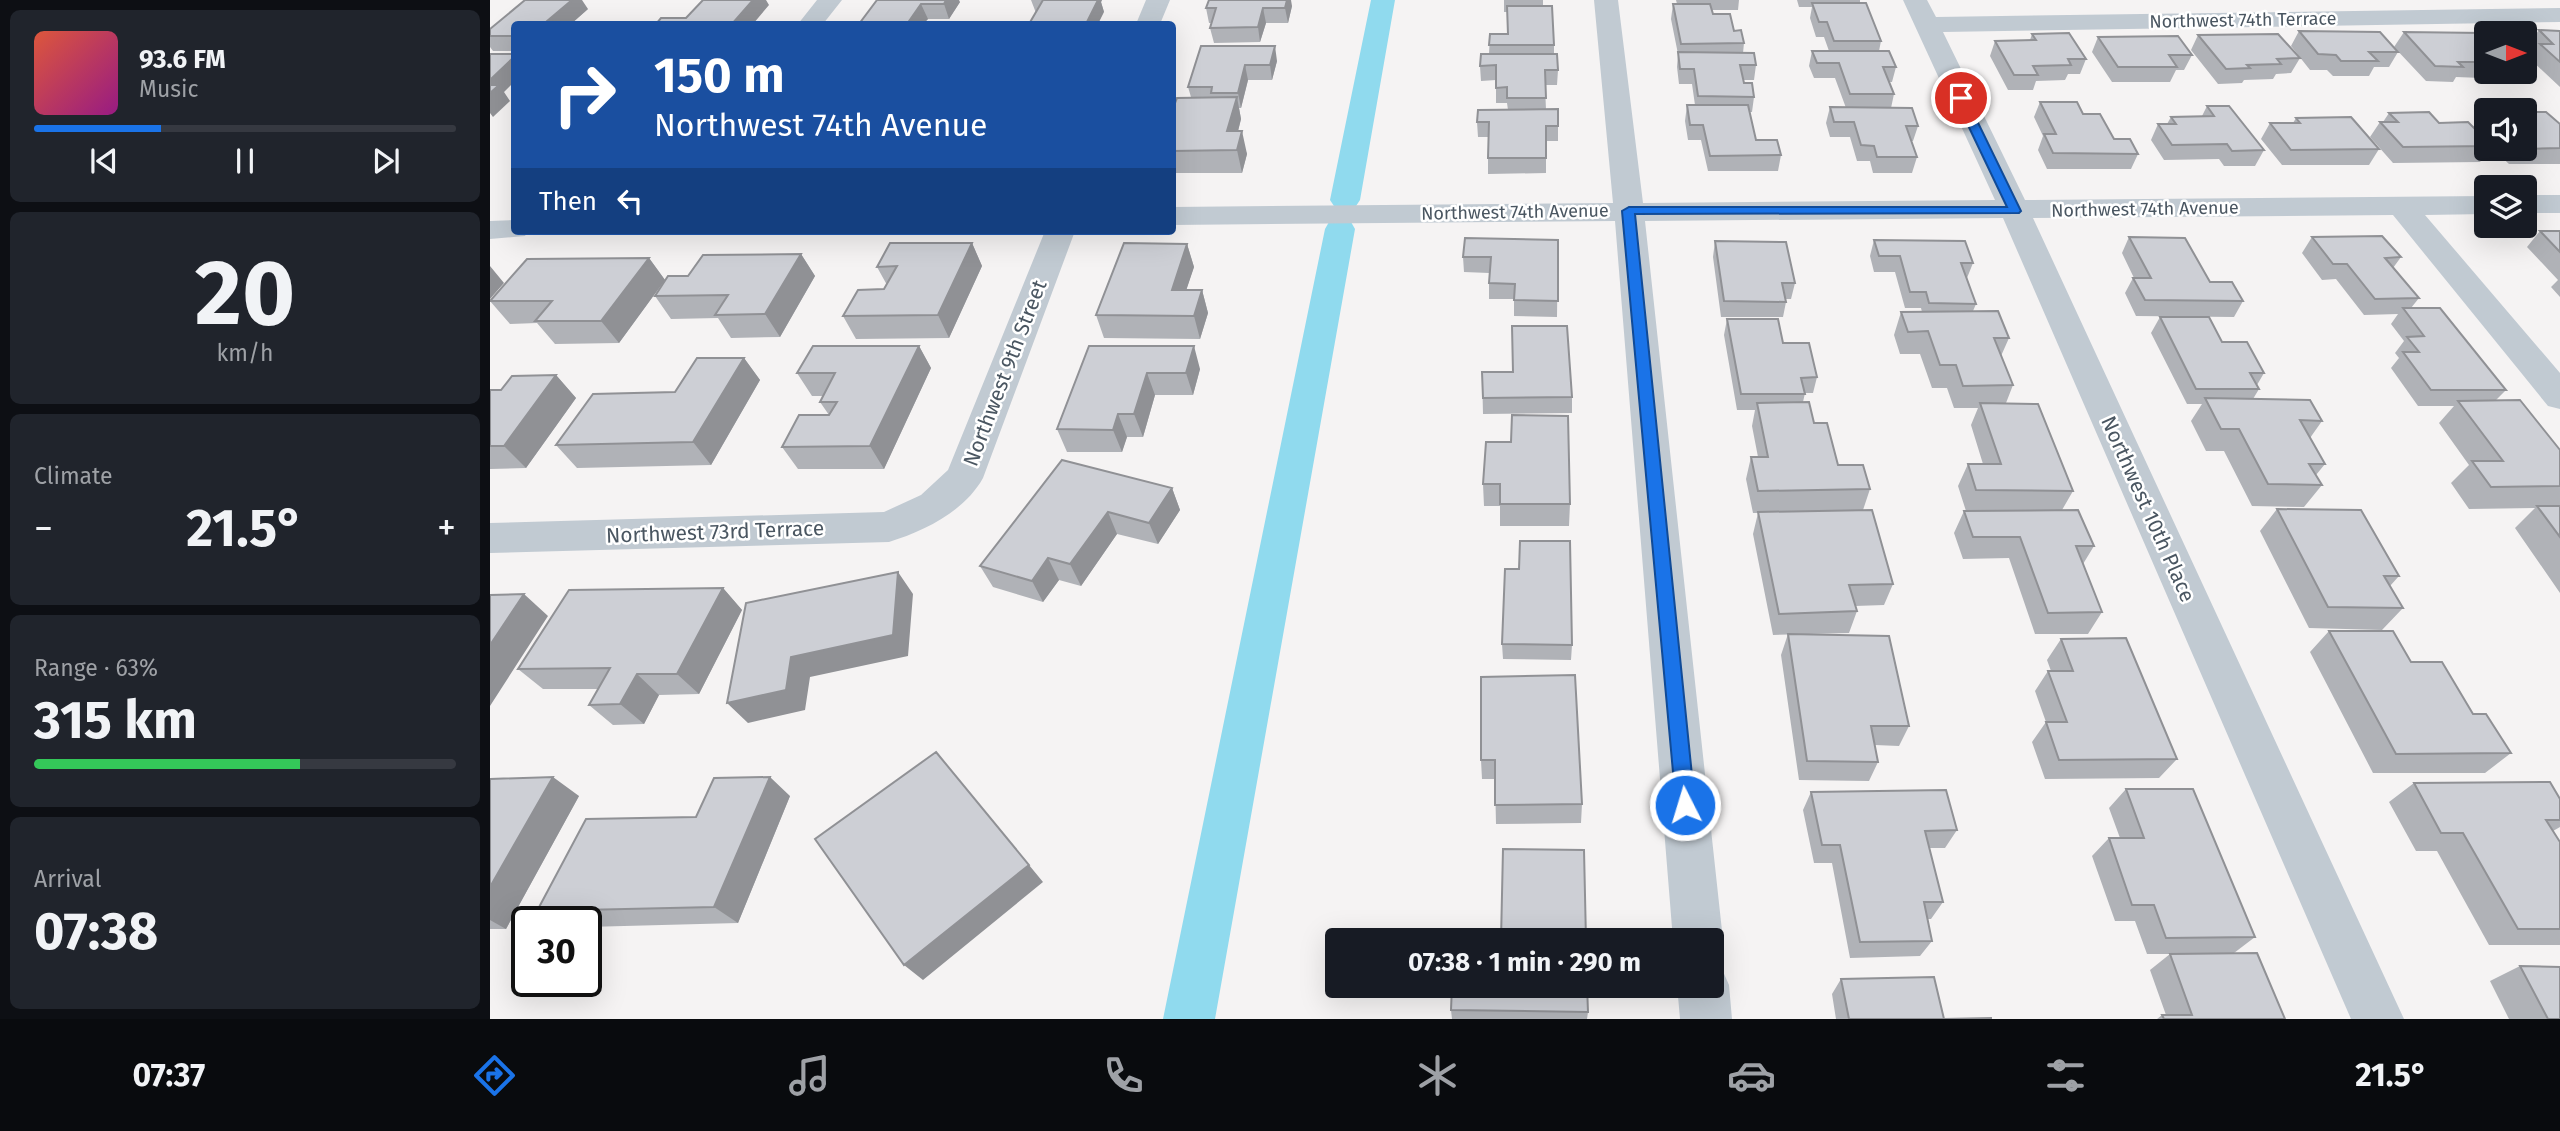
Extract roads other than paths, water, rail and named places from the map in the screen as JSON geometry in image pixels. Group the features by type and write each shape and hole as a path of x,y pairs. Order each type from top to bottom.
{"street":[{"path":"812,21 830,0"},
{"path":"1149,21 1158,0"},
{"path":"1606,0 1629,211 1697,928"},
{"name":"Northwest 74th Terrace","path":"1920,13 2560,15"},
{"name":"Northwest 10th Place","path":"1920,13 2015,211 2378,1019"},
{"path":"2537,204 2560,204"},
{"path":"2401,205 2560,397"},
{"name":"Northwest 74th Avenue","path":"1176,216 1629,211 2015,211 2474,205"},
{"path":"490,230 511,229"},
{"name":"Northwest 9th Street","path":"934,505 964,478 1058,235"},
{"name":"Northwest 73rd Terrace","path":"490,538 889,527 934,505"},
{"path":"1704,998 1706,1019"}],"waterway":[{"path":"1345,200 1383,0"},
{"path":"1189,1019 1340,229"}]}
